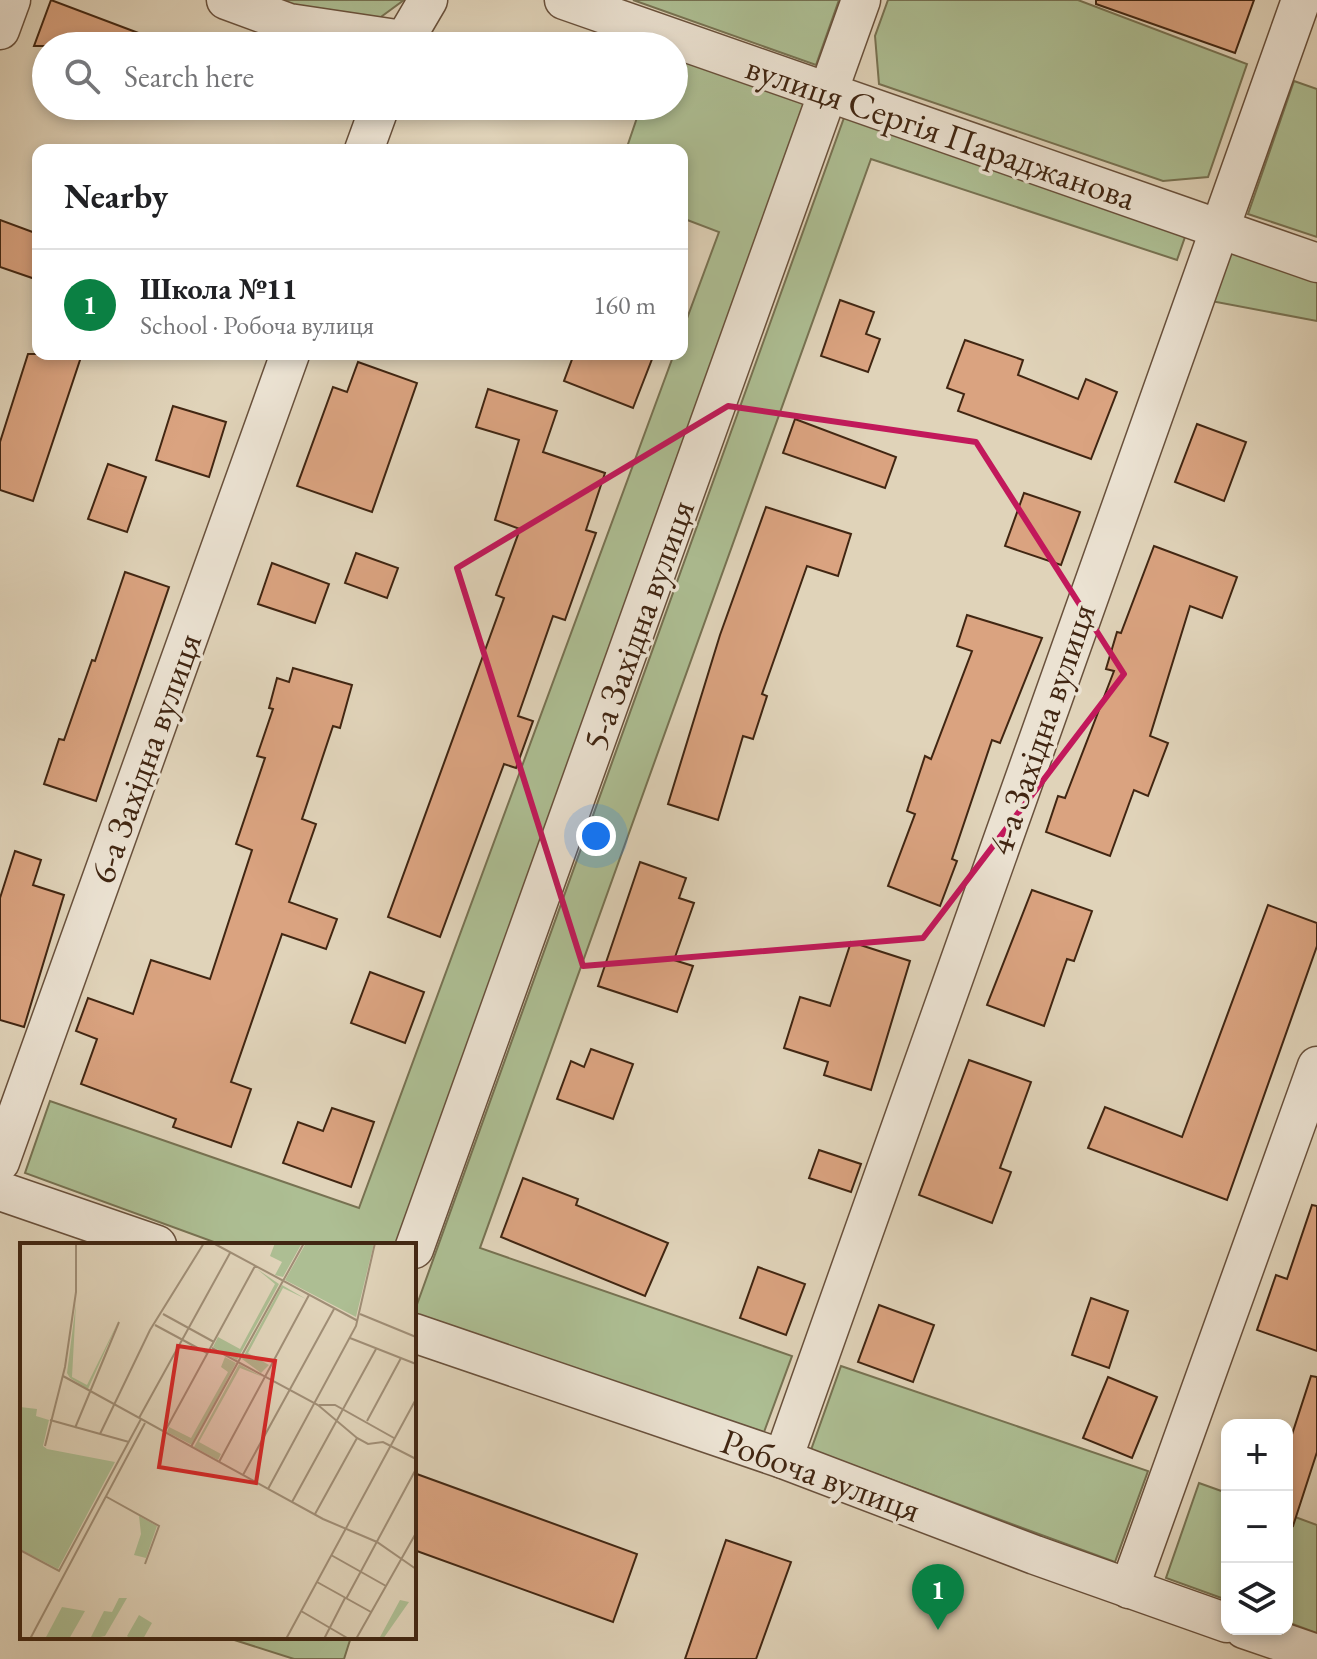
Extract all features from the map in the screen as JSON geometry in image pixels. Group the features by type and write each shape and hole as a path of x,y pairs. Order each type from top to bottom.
{"street":[{"path":"0,30 11,0"},
{"path":"226,0 289,23 340,32"},
{"path":"409,32 428,0"},
{"name":"вулиця Сергія Параджанова","path":"564,0 656,32"},
{"name":"5-а Західна вулиця","path":"416,1243 861,0"},
{"name":"4-а Західна вулиця","path":"783,1459 1301,0"},
{"name":"вулиця Сергія Параджанова","path":"688,43 1317,263"},
{"path":"366,144 375,120"},
{"name":"6-а Західна вулиця","path":"0,1162 288,360"},
{"path":"1129,1589 1317,1066"},
{"path":"0,1191 151,1243"},
{"name":"Робоча вулиця","path":"416,1334 783,1459 1221,1621"},
{"path":"1262,1635 1317,1654"}],"highlighted area":[{"path":"728,406 976,442 1124,674 923,938 583,966 457,568"}],"green space":[{"path":"266,0 404,0 374,22"},
{"path":"633,0 839,0 816,65"},
{"path":"888,0 1078,0 1247,64 1208,177 1163,181 879,84 875,36"},
{"path":"688,60 805,100 401,1243 217,1243 25,1173 50,1101 359,1208 672,360 688,360 688,316 719,232 688,220 688,144 628,144 636,120 688,120"},
{"path":"1294,81 1317,89 1317,237 1248,214"},
{"path":"845,115 1186,234 1177,260 871,159 480,1248 792,1356 764,1432 749,1439 427,1327 416,1307"},
{"path":"1227,249 1317,279 1317,321 1211,301"},
{"path":"841,1366 1148,1471 1115,1562 811,1450"},
{"path":"1199,1483 1221,1491 1221,1598 1166,1578"},
{"path":"1293,1516 1317,1525 1317,1633 1293,1624"},
{"path":"231,1639 350,1639 344,1659 294,1659"}],"building":[{"path":"51,0 136,32 39,32"},
{"path":"1096,0 1254,0 1235,53 1096,4"},
{"path":"0,220 32,232 32,278 0,267"},
{"path":"840,300 874,312 866,334 880,339 868,372 821,356"},
{"path":"965,340 1023,360 1018,375 1078,399 1086,379 1117,392 1091,459 958,411 964,394 947,388"},
{"path":"28,354 32,354 32,360 80,360 33,501 0,490 0,442"},
{"path":"572,360 652,360 633,408 564,381"},
{"path":"358,362 417,383 372,512 297,486 333,387 347,392"},
{"path":"488,389 557,411 543,452 605,473 586,530 596,533 565,620 553,616 518,716 533,721 516,768 504,764 440,937 388,917 504,598 496,595 520,529 495,520 519,440 476,427"},
{"path":"173,406 226,422 209,477 156,460"},
{"path":"795,419 896,457 885,488 783,453"},
{"path":"1197,424 1246,442 1224,501 1175,482"},
{"path":"108,464 146,477 127,532 88,519"},
{"path":"1024,493 1080,512 1061,565 1005,546"},
{"path":"766,507 851,534 838,576 807,566 762,694 767,696 753,739 743,736 718,820 668,804 720,635"},
{"path":"1154,546 1237,577 1222,618 1190,606 1150,736 1168,743 1148,796 1134,790 1110,856 1046,832 1058,796 1065,798 1114,671 1106,669 1117,632 1121,633"},
{"path":"356,553 398,568 387,598 345,583"},
{"path":"272,563 329,584 315,623 258,604"},
{"path":"125,572 169,587 96,801 44,784 59,739 64,740 92,660 95,661"},
{"path":"967,615 1042,638 1000,743 992,740 952,859 957,861 940,906 888,886 915,814 907,811 925,756 931,759 972,651 957,646"},
{"path":"293,668 352,685 340,728 333,726 302,819 316,824 289,902 337,919 326,949 282,934 231,1082 251,1089 231,1147 173,1127 176,1119 81,1084 97,1039 76,1031 88,998 133,1014 151,960 210,979 252,850 236,844 265,758 257,756 273,709 269,708 277,678 289,682"},
{"path":"15,851 41,860 33,885 64,895 24,1027 0,1020 0,898"},
{"path":"640,862 686,878 679,898 694,903 674,960 693,966 677,1012 598,986"},
{"path":"1032,890 1092,911 1074,961 1067,959 1044,1026 987,1005"},
{"path":"1268,905 1317,923 1317,946 1227,1200 1088,1148 1105,1107 1182,1137"},
{"path":"851,942 910,961 871,1090 824,1075 828,1062 784,1048 800,997 830,1006"},
{"path":"370,972 424,992 405,1043 351,1023"},
{"path":"591,1049 633,1064 613,1119 557,1099 571,1061 584,1067"},
{"path":"969,1060 1031,1082 1000,1168 1011,1172 992,1223 919,1195"},
{"path":"332,1108 374,1122 351,1187 283,1163 298,1122 323,1131"},
{"path":"819,1150 861,1164 851,1192 809,1178"},
{"path":"523,1178 578,1199 576,1205 668,1243 645,1296 501,1237"},
{"path":"1312,1205 1317,1206 1317,1351 1257,1330 1276,1275 1287,1279"},
{"path":"758,1267 805,1284 786,1335 740,1318"},
{"path":"1091,1298 1128,1311 1109,1368 1072,1355"},
{"path":"879,1305 934,1325 913,1382 858,1362"},
{"path":"1311,1376 1317,1377 1317,1452 1293,1526 1293,1491 1293,1432"},
{"path":"1108,1377 1157,1397 1132,1458 1083,1438"},
{"path":"416,1474 637,1554 613,1622 416,1551"},
{"path":"726,1540 791,1562 756,1659 685,1659"}],"place":[{"name":"Школа №11","path":"938,1630"}]}
